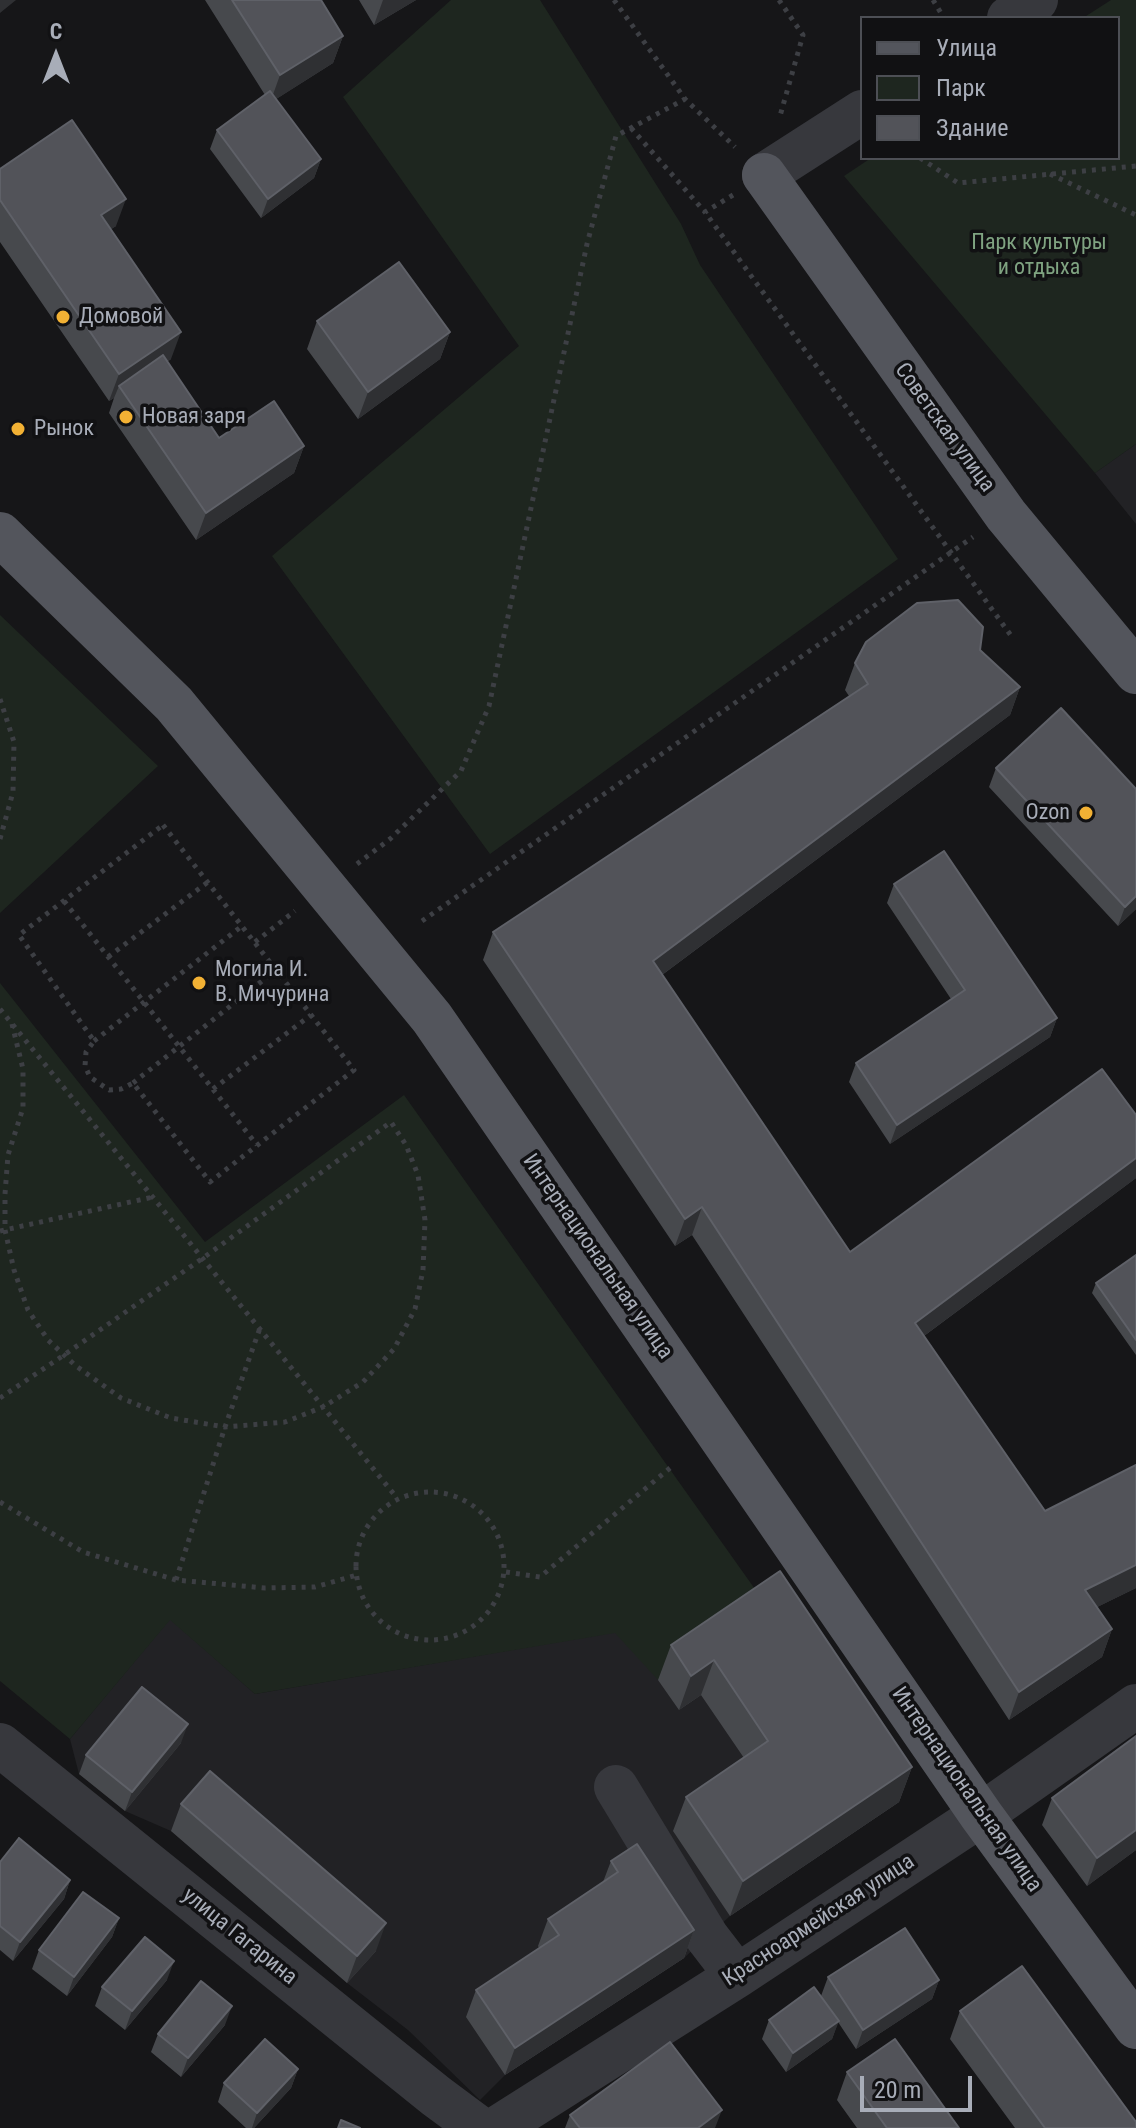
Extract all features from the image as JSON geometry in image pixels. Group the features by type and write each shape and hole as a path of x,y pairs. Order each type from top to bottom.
{"main road":[{"name":"Советская улица","path":"764,175 1006,515 1136,672"},
{"name":"Интернациональная улица","path":"0,534 174,704 432,1018 981,1815 1136,2027"}],"street":[{"path":"1012,16 1036,0"},
{"path":"764,175 860,113"},
{"name":"Красноармейская улица","path":"497,2128 737,1976 981,1815 1136,1706"},
{"name":"улица Гагарина","path":"0,1745 479,2128"},
{"path":"616,1787 707,1937 737,1976"}],"path":[{"path":"614,0 685,99 764,175"},
{"path":"705,212 764,175 803,35 779,0"},
{"path":"255,942 390,839 461,771 489,706 587,244 616,136 685,99"},
{"path":"631,128 705,212 1012,637"},
{"path":"923,160 958,183 1136,166"},
{"path":"1050,174 1136,215"},
{"path":"422,921 1006,515"},
{"path":"0,699 14,742 13,792 0,839"},
{"path":"94,1041 19,935 163,825 354,1070 210,1182 133,1083"},
{"path":"108,957 208,882"},
{"path":"64,901 258,1145"},
{"path":"242,926 94,1041 86,1052 85,1066 90,1077 109,1090 133,1083 276,970"},
{"path":"0,1009 397,1498"},
{"path":"213,1089 311,1015"},
{"path":"0,1398 64,1355 203,1258 391,1122 406,1145 418,1175 425,1220 423,1270 415,1309 394,1349 363,1382 323,1407 285,1422 225,1427 171,1418 121,1398 64,1355 48,1340 28,1310 14,1270 3,1230 8,1155 23,1108 23,1069 12,1024"},
{"path":"3,1230 153,1197"},
{"path":"176,1580 260,1328"},
{"path":"506,1572 540,1577 670,1468"},
{"path":"436,1491 473,1504 499,1533 506,1572 493,1609 463,1635 425,1642 388,1629 362,1599 355,1561 367,1524 397,1498 436,1491"},
{"path":"0,1502 83,1552 176,1580 265,1588 315,1587 357,1575"}],"shaded area":[{"path":"1136,444 1136,524 1095,473"},
{"path":"767,1606 899,1802 730,1916 684,1958 505,2075 480,2100 408,2030 347,1983 171,1831 125,1811 79,1774 70,1739 170,1619 255,1694"}],"green space":[{"path":"451,0 540,0 681,224 700,265 898,559 490,854 272,556 519,346 343,97"},
{"name":"Парк культуры и отдыха","path":"1111,0 1136,0 1136,444 1095,473 844,176 868,160 1120,160 1120,16 1086,16"},
{"path":"0,615 158,766 0,913"},
{"path":"0,983 205,1242 404,1095 767,1606 658,1680 615,1633 255,1694 170,1620 70,1739 0,1681"}],"building":[{"path":"232,0 321,0 343,36 280,75"},
{"path":"270,91 321,159 268,199 217,130"},
{"path":"72,120 126,199 101,215 181,332 119,374 0,200 0,169"},
{"path":"399,262 450,332 368,392 317,321"},
{"path":"163,355 219,438 274,401 304,446 206,513 119,386"},
{"path":"958,600 983,627 980,650 1020,687 653,961 850,1252 1102,1069 1136,1115 1136,1158 915,1323 1045,1511 1136,1465 1136,1565 1085,1590 1112,1629 1019,1692 702,1207 685,1219 493,932 868,684 855,663 866,642 917,603"},
{"path":"1061,708 1136,789 1136,896 1125,907 996,768"},
{"path":"944,851 1057,1018 897,1125 856,1063 965,990 894,884"},
{"path":"1136,1255 1136,1340 1096,1283"},
{"path":"780,1571 912,1767 743,1881 686,1797 768,1741 714,1660 691,1676 671,1645"},
{"path":"142,1687 188,1724 132,1792 86,1755"},
{"path":"1136,1736 1136,1830 1097,1858 1052,1798"},
{"path":"210,1771 386,1923 357,1956 181,1804"},
{"path":"19,1838 70,1880 20,1942 0,1926 0,1862"},
{"path":"637,1844 694,1930 515,2048 476,1990 559,1935 548,1919 618,1872 611,1861"},
{"path":"83,1892 119,1918 74,1977 39,1950"},
{"path":"905,1928 939,1980 863,2030 828,1977"},
{"path":"145,1937 174,1961 132,2011 102,1987"},
{"path":"1022,1966 1136,2122 1136,2128 1045,2128 960,2011"},
{"path":"201,1981 232,2006 188,2058 158,2034"},
{"path":"814,1987 839,2021 793,2053 769,2020"},
{"path":"265,2039 298,2069 257,2113 224,2083"},
{"path":"895,2039 959,2128 887,2128 847,2072"},
{"path":"670,2042 722,2110 698,2128 580,2128 570,2115"},
{"path":"341,2120 360,2128 338,2128"}],"place":[{"name":"Домовой","path":"63,317"},
{"name":"Новая заря","path":"126,417"},
{"name":"Рынок","path":"18,429"},
{"name":"Ozon","path":"1086,813"},
{"name":"Могила И. В. Мичурина","path":"199,983"}]}
